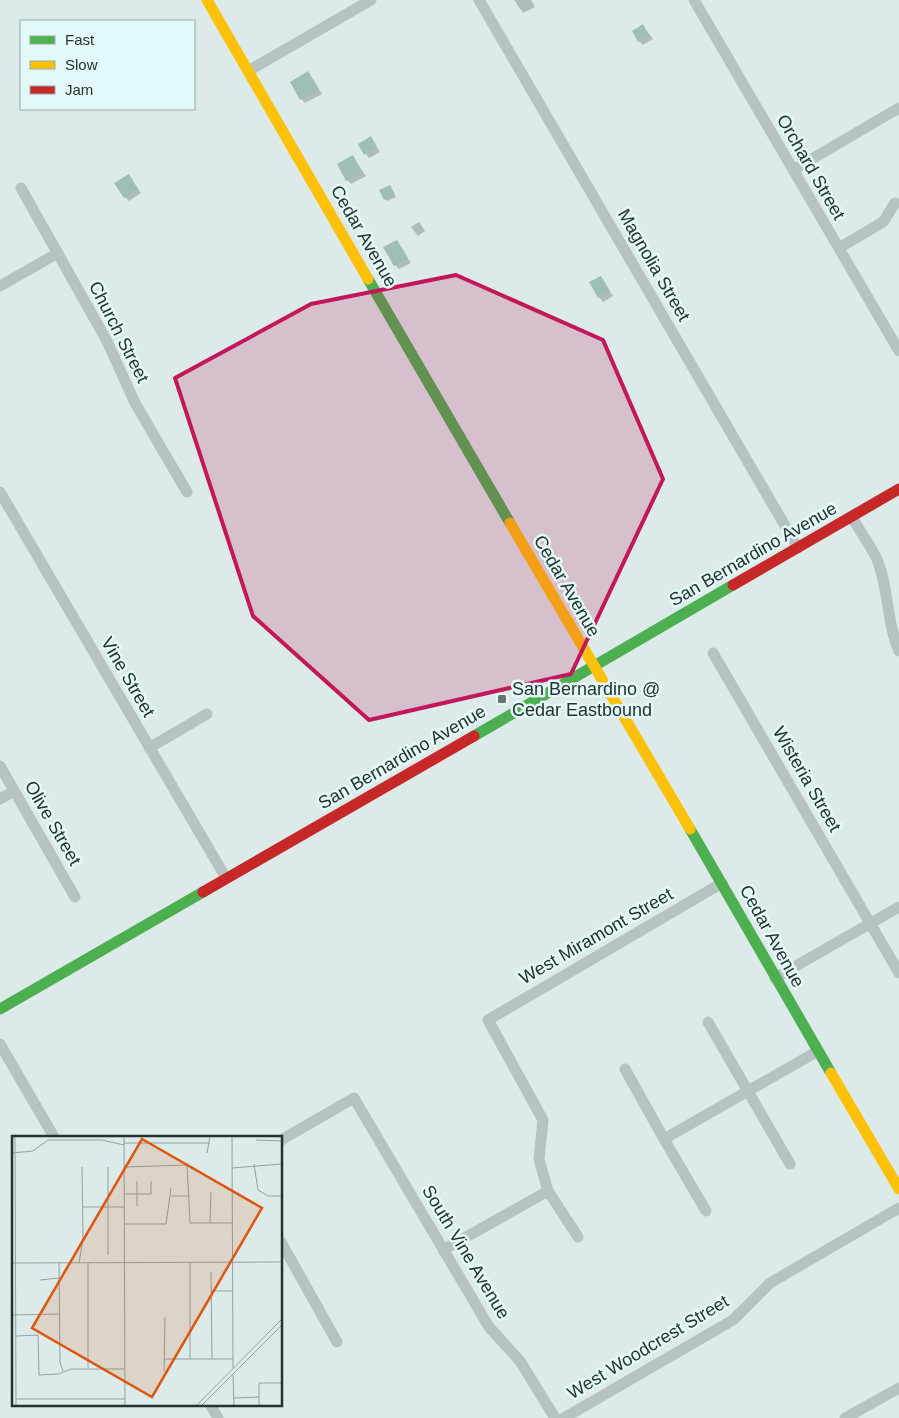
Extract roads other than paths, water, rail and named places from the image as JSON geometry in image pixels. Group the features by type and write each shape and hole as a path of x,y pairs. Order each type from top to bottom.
{"main road":[{"name":"Cedar Avenue","path":"207,0 899,1189"},
{"name":"San Bernardino Avenue","path":"0,1009 899,489"}],"street":[{"path":"248,71 371,0"},
{"name":"Magnolia Street","path":"479,0 798,548"},
{"name":"Orchard Street","path":"694,0 899,351"},
{"path":"793,170 899,108"},
{"name":"Church Street","path":"20,188 107,340 135,403 187,492"},
{"path":"839,248 883,222 895,203"},
{"path":"0,286 58,253"},
{"name":"Vine Street","path":"0,492 226,878"},
{"path":"852,517 876,557 884,584 892,635 899,651"},
{"name":"Wisteria Street","path":"713,653 899,974"},
{"path":"149,748 207,714"},
{"name":"Olive Street","path":"0,766 75,896"},
{"path":"0,799 14,791"},
{"name":"West Miramont Street","path":"548,1191 539,1159 543,1120 488,1020 722,883"},
{"path":"775,978 899,907"},
{"path":"708,1022 790,1164"},
{"path":"0,1044 53,1136"},
{"path":"664,1139 818,1052"},
{"path":"625,1069 706,1211"},
{"name":"South Vine Avenue","path":"282,1139 354,1098 489,1327 520,1361 555,1418"},
{"path":"443,1250 548,1191 578,1237"},
{"name":"West Woodcrest Street","path":"564,1418 733,1320 770,1283 899,1208"},
{"path":"282,1244 338,1342"},
{"path":"845,1418 899,1388"},
{"path":"211,1406 218,1418"}],"place":[{"name":"San Bernardino @ Cedar Eastbound","path":"502,699"}]}
